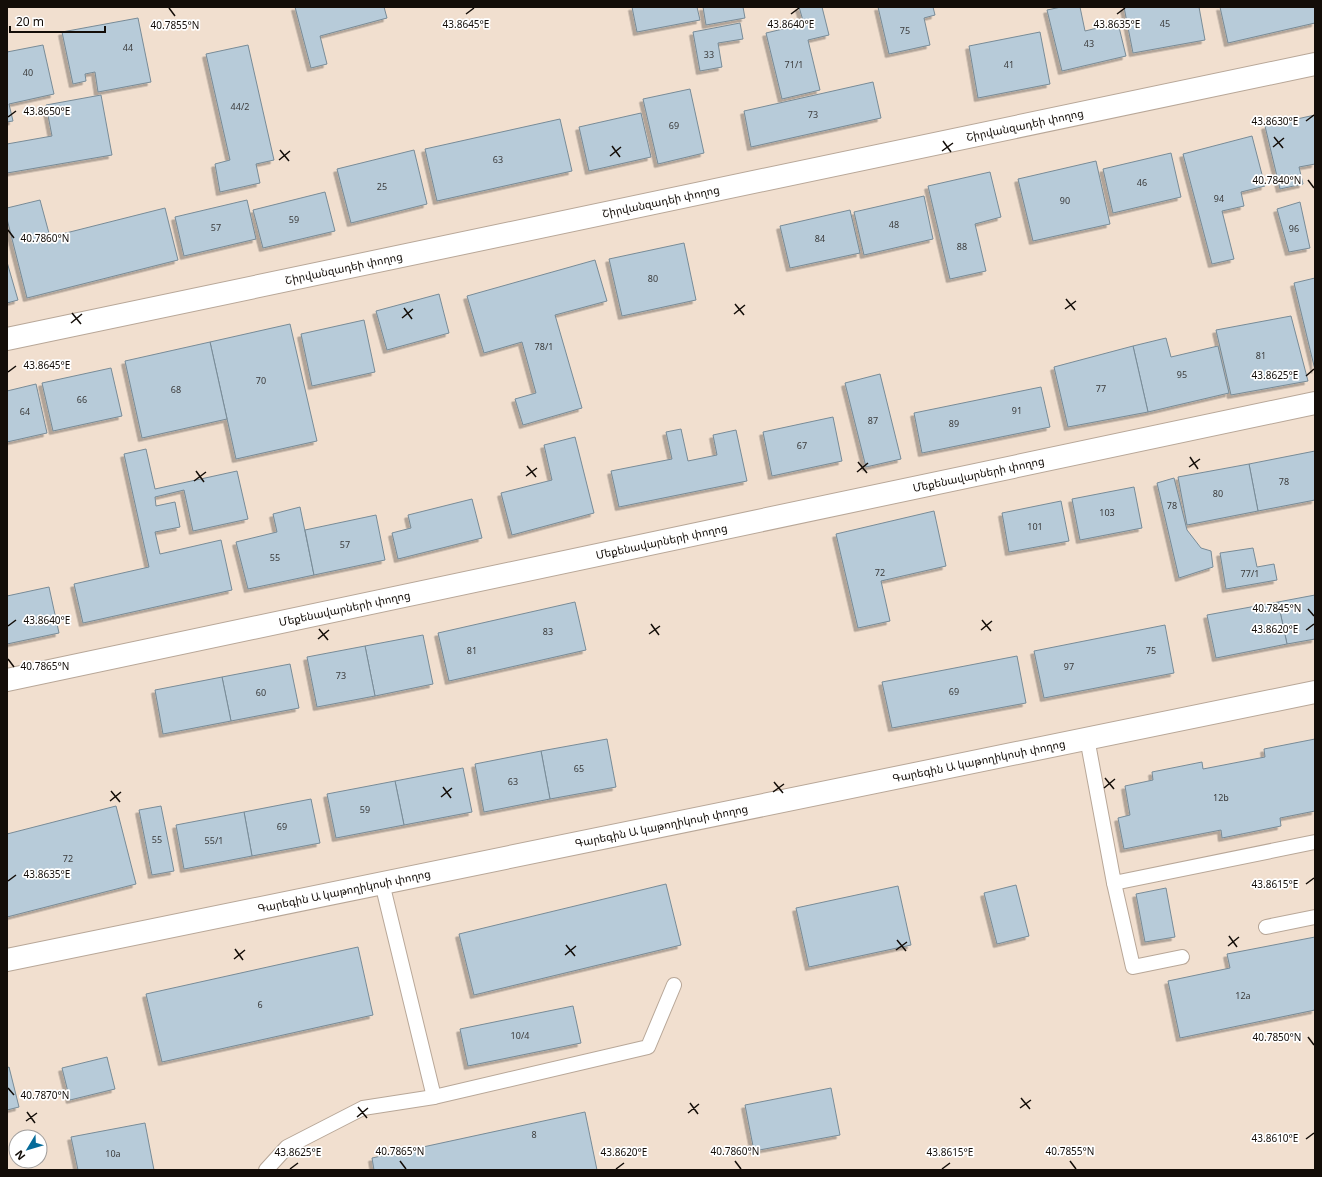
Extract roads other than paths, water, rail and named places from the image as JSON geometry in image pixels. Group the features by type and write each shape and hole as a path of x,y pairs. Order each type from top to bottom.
{"street":[{"name":"Շիրվանզադեի փողոց","path":"7,339 1315,64"},
{"name":"Մեքենավարների փողոց","path":"7,680 1315,404"},
{"name":"Գարեգին Ա կաթողիկոսի փողոց","path":"7,960 1315,692"}],"lane":[{"path":"1086,738 1114,883 1133,967 1182,957"},
{"path":"1114,883 1315,842"},
{"path":"382,883 434,1097"},
{"path":"1266,927 1315,917"},
{"path":"266,1170 287,1147 362,1108 434,1097 648,1047 674,985"}]}
